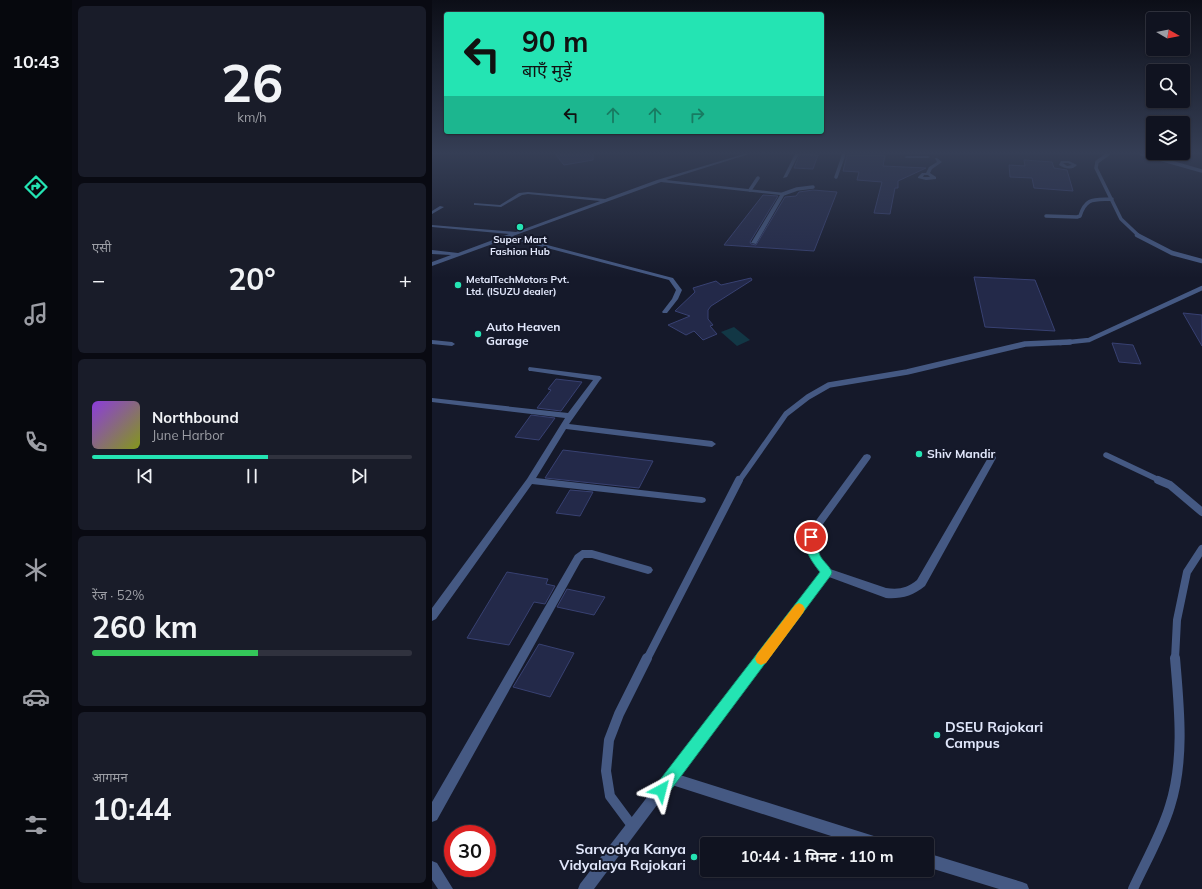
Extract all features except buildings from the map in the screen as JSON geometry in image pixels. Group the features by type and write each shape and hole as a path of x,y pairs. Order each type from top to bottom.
{"street":[{"path":"476,204 501,206 519,195"},
{"path":"556,195 607,200"},
{"path":"432,264 511,237 619,195"},
{"path":"754,243 782,195"},
{"path":"432,213 442,207"},
{"path":"432,226 518,234"},
{"path":"511,237 671,278 679,290 675,299 665,312"},
{"path":"432,252 460,254"},
{"path":"432,342 452,344"},
{"path":"432,616 530,480 570,416 598,378 531,369"},
{"path":"432,400 570,416"},
{"path":"564,426 712,444"},
{"path":"868,456 814,530 811,537 813,555 827,572 886,593 896,595 906,593 914,589 920,583 992,458"},
{"path":"530,480 702,500"},
{"path":"432,815 578,558 582,554 592,554 648,570"},
{"path":"585,889 827,572"},
{"path":"671,778 855,837"},
{"path":"934,862 1022,889"},
{"path":"432,868 446,889"}],"lane":[{"path":"1110,195 1119,217 1134,233 1180,257 1202,261"},
{"path":"1046,216 1077,217 1080,216 1086,203 1092,200 1112,199"},
{"path":"633,827 610,796 606,770 609,740 619,714 658,636 743,472 786,414 808,396 829,385 907,372 1025,344 1049,344 1089,340 1202,288"},
{"path":"1106,455 1170,485 1202,512"},
{"path":"1133,889 1170,806 1178,774 1180,716 1175,655 1177,620 1187,572 1202,549"}],"water":[{"path":"734,327 750,340 737,346 721,332"}],"slow traffic":[{"path":"761,659 799,609"}],"place":[{"name":"Super Mart Fashion Hub","path":"520,227"},
{"name":"MetalTechMotors Pvt. Ltd. (ISUZU dealer)","path":"458,285"},
{"name":"Auto Heaven Garage","path":"478,334"},
{"name":"Shiv Mandir","path":"919,454"},
{"name":"DSEU Rajokari Campus","path":"937,735"},
{"name":"Sarvodya Kanya Vidyalaya Rajokari","path":"694,857"}],"route":[{"path":"661,790 827,572 813,555 811,537"}]}
